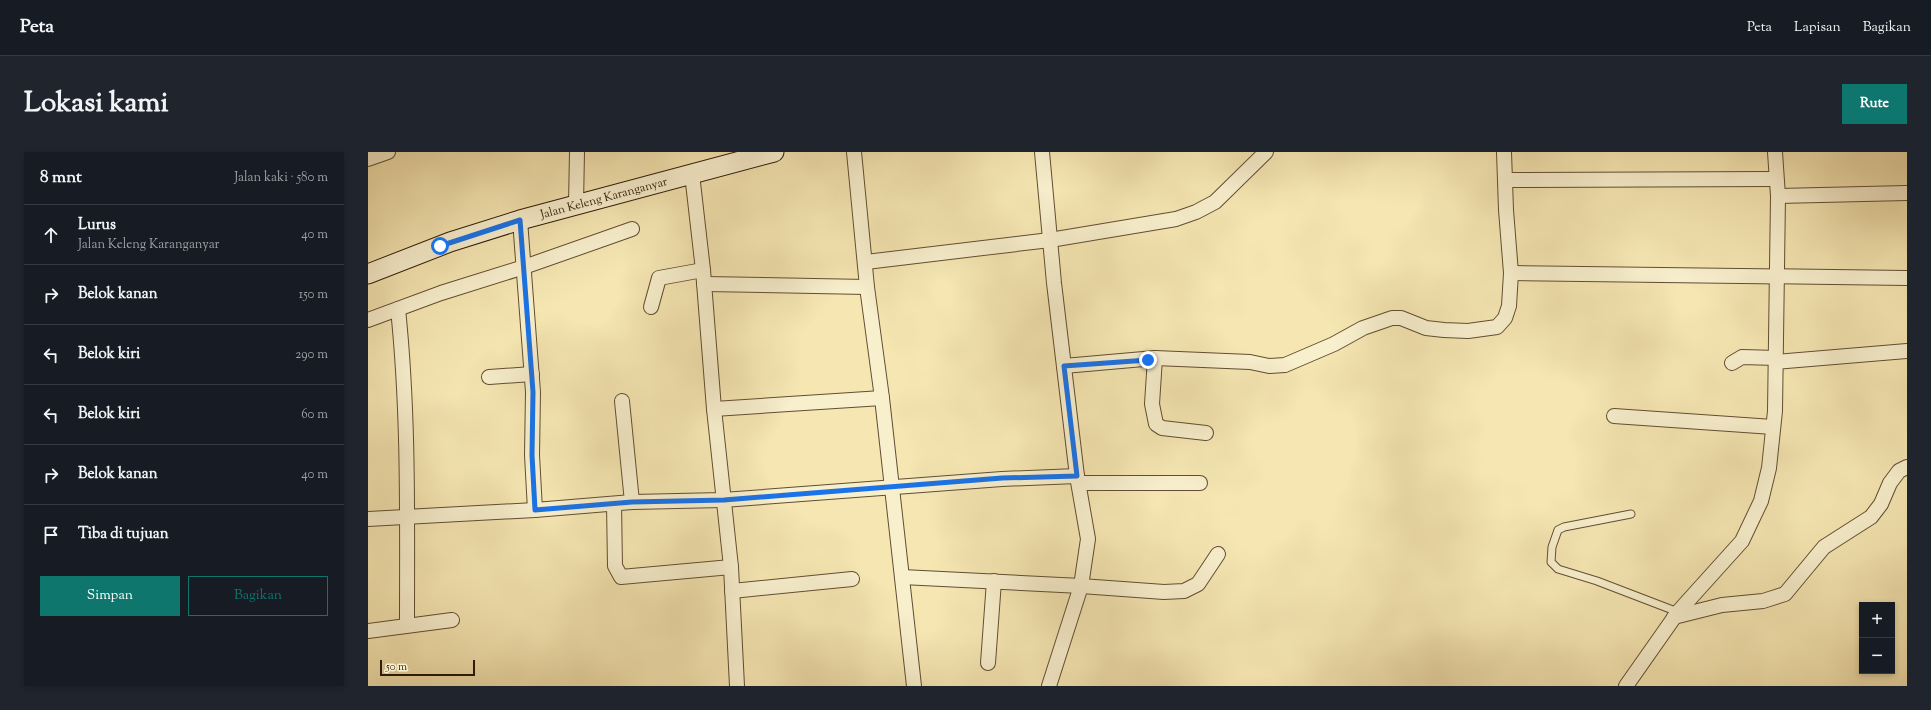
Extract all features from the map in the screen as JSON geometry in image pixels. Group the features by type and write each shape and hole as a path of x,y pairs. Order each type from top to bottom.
{"main road":[{"name":"Jalan Keleng Karanganyar","path":"368,274 450,242 520,220 774,152"}],"street":[{"path":"368,159 388,152"},
{"path":"576,204 577,152"},
{"path":"854,152 866,262 867,287 882,398 914,686"},
{"path":"1042,152 1064,366 1078,480 1088,539 1081,586 1049,686"},
{"path":"866,262 1050,240 1176,219 1196,212 1215,202 1253,158 1266,152"},
{"path":"1064,366 1155,358 1250,362 1269,366 1285,366 1334,344 1363,328 1392,318 1401,318 1426,328 1444,330 1468,331 1497,327 1505,318 1509,306 1511,273 1506,210 1504,152"},
{"path":"1626,686 1676,615 1742,541 1761,501 1769,468 1773,428 1776,360 1778,196 1775,152"},
{"path":"692,174 703,270 714,409 731,567 737,686"},
{"path":"1506,180 1776,179"},
{"path":"1778,196 1907,193"},
{"path":"520,220 532,374 532,455 535,510"},
{"path":"368,320 441,293 524,267 632,229"},
{"path":"651,307 659,278 703,270"},
{"path":"1511,273 1907,278"},
{"path":"704,284 867,287"},
{"path":"398,309 405,391 407,452 407,625"},
{"path":"1732,363 1742,357 1776,360 1907,351"},
{"path":"1155,358 1152,404 1156,424 1162,428 1206,433"},
{"path":"488,377 532,374"},
{"path":"714,409 882,398"},
{"path":"622,401 632,502"},
{"path":"1614,416 1773,428"},
{"path":"1676,615 1722,604 1763,601 1785,594 1824,547 1871,517 1881,504 1890,483 1899,471 1907,467"},
{"path":"368,519 535,510 632,502 724,500 891,488 1002,478 1200,483"},
{"path":"614,504 615,566 621,577 731,567"},
{"path":"902,577 994,581 1164,592 1184,591 1198,584 1218,554"},
{"path":"732,591 852,579"},
{"path":"988,663 994,581"},
{"path":"368,631 452,620"}],"lane":[{"path":"1632,514 1564,527 1558,530 1552,548 1551,562 1558,569 1676,615"}],"route":[{"path":"440,246 520,220 533,392 532,455 535,510 632,502 724,500 891,488 1002,478 1077,476 1067,380 1064,366 1148,360"}]}
